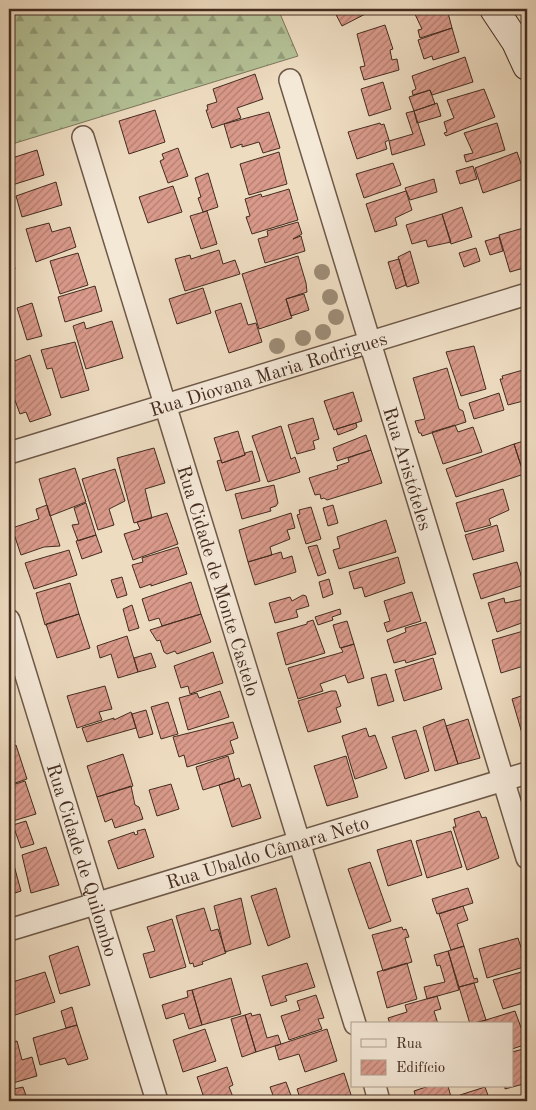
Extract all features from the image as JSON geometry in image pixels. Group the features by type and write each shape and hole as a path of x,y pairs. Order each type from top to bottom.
{"main road":[{"path":"494,9 516,42 527,66"}],"street":[{"name":"Rua Aristóteles","path":"290,80 527,858"},
{"name":"Rua Cidade de Monte Castelo","path":"83,137 354,1022"},
{"name":"Rua Diovana Maria Rodrigues","path":"9,453 527,294"},
{"name":"Rua Cidade de Quilombo","path":"9,620 157,1101"},
{"name":"Rua Ubaldo Câmara Neto","path":"9,930 527,773"},
{"path":"375,1088 379,1101"}],"green space":[{"path":"9,9 278,9 298,56 9,145"}],"building":[{"path":"333,9 375,9 342,26"},
{"path":"440,9 441,11 447,9 452,28 420,38 418,30 422,29 413,10"},
{"path":"385,25 393,49 390,50 392,60 397,59 399,70 364,80 360,67 365,66 357,34"},
{"path":"452,28 459,52 433,60 432,56 424,59 418,40"},
{"path":"465,57 473,82 432,95 430,90 413,95 412,91 416,89 412,76"},
{"path":"255,74 263,99 237,108 241,118 212,128 206,110 208,110 207,105 217,102 213,89"},
{"path":"383,82 391,109 369,116 361,89"},
{"path":"484,89 495,117 446,136 444,133 447,132 444,122 454,118 447,100"},
{"path":"430,90 435,104 414,111 409,97"},
{"path":"437,103 441,116 417,123 414,111"},
{"path":"155,110 165,142 129,154 119,121"},
{"path":"414,111 425,145 392,155 389,141 413,134 406,113"},
{"path":"269,112 280,148 263,153 259,142 242,147 242,144 231,148 224,124"},
{"path":"380,123 381,125 384,124 389,140 385,142 387,149 357,159 348,132"},
{"path":"497,123 505,150 466,162 464,155 473,153 464,133"},
{"path":"178,148 188,176 168,183 160,161 164,159 162,154"},
{"path":"37,150 44,175 9,186 9,159"},
{"path":"279,152 287,184 249,195 240,164"},
{"path":"517,152 526,178 483,193 475,168"},
{"path":"393,163 401,185 364,198 356,174"},
{"path":"473,166 477,179 460,184 456,171"},
{"path":"208,173 218,207 203,212 198,198 201,197 195,178"},
{"path":"434,179 437,192 410,200 405,188"},
{"path":"56,182 62,205 22,217 16,196"},
{"path":"173,186 182,212 148,223 139,197"},
{"path":"289,189 298,220 252,234 246,217 250,216 245,199 261,194 262,197"},
{"path":"406,191 412,210 395,218 397,225 375,232 366,204"},
{"path":"462,207 472,237 451,244 442,214"},
{"path":"207,211 217,244 201,249 190,216"},
{"path":"442,214 451,242 428,247 426,240 412,244 406,225"},
{"path":"298,222 302,234 293,239 301,236 305,251 265,263 258,239 268,236 267,231"},
{"path":"49,223 52,232 70,227 76,247 36,262 26,229"},
{"path":"527,227 527,267 510,272 499,235"},
{"path":"499,237 503,251 490,255 485,241"},
{"path":"9,248 15,269 9,272"},
{"path":"476,248 480,261 464,267 459,253"},
{"path":"219,250 223,264 235,260 240,274 185,291 175,259 190,255 191,259"},
{"path":"410,251 419,283 407,287 398,257"},
{"path":"78,253 88,285 60,294 50,261"},
{"path":"298,256 307,292 286,299 292,318 259,329 242,274"},
{"path":"399,259 406,285 396,289 388,262"},
{"path":"95,286 102,311 65,322 58,297"},
{"path":"203,288 211,313 177,324 169,299"},
{"path":"304,294 309,310 291,316 286,299"},
{"path":"32,303 42,336 27,340 17,308"},
{"path":"241,303 248,325 256,323 262,342 229,353 215,311"},
{"path":"9,320 14,336 9,337"},
{"path":"112,321 123,358 86,369 73,326 84,322 86,329"},
{"path":"75,342 89,390 61,398 52,368 47,369 41,350"},
{"path":"474,346 486,389 461,396 446,352"},
{"path":"30,355 51,415 30,422 26,412 20,414 13,395 9,376 9,363"},
{"path":"447,368 459,409 463,411 466,422 422,436 415,421 425,419 413,378"},
{"path":"523,370 527,384 527,400 508,405 500,379 503,379 502,376"},
{"path":"353,392 362,421 334,430 324,401"},
{"path":"499,393 504,410 474,419 469,403"},
{"path":"313,418 319,439 313,441 315,449 297,454 288,425"},
{"path":"356,423 357,427 354,429 338,435 336,429"},
{"path":"455,425 458,432 473,427 482,452 443,464 432,432"},
{"path":"281,426 291,459 295,457 300,472 268,482 252,436"},
{"path":"238,431 245,455 222,463 214,438"},
{"path":"366,435 371,450 337,461 333,448"},
{"path":"527,440 527,477 525,478 514,444"},
{"path":"514,444 525,478 522,479 521,475 456,497 446,469"},
{"path":"154,448 165,483 145,489 152,518 134,523 117,458"},
{"path":"371,450 382,483 327,500 321,499 320,494 315,495 309,478 338,469 337,466 349,462 348,458"},
{"path":"252,451 260,481 226,491 217,461 221,460 222,463"},
{"path":"75,468 86,502 50,516 39,479"},
{"path":"115,469 125,501 109,509 114,525 98,530 82,479"},
{"path":"274,485 278,503 276,506 270,508 271,511 242,519 235,494"},
{"path":"503,489 509,510 489,519 491,525 465,532 456,503"},
{"path":"86,503 96,535 78,541 72,525 79,524 74,508"},
{"path":"47,505 60,546 44,547 21,555 12,528 39,519 36,509"},
{"path":"333,505 338,523 328,526 323,508"},
{"path":"311,507 321,539 306,544 297,515 300,514 299,510"},
{"path":"167,513 178,544 133,560 124,534 140,529 137,522"},
{"path":"291,513 295,528 287,530 290,539 270,547 272,555 248,562 239,530"},
{"path":"386,520 396,552 339,569 333,550 340,548 337,537"},
{"path":"497,525 504,551 473,560 465,535"},
{"path":"96,535 102,552 82,559 76,541"},
{"path":"317,545 326,573 318,576 308,547"},
{"path":"178,547 187,574 140,588 132,565 143,562 142,558"},
{"path":"69,550 77,575 34,589 25,563"},
{"path":"281,552 283,559 292,556 296,572 255,585 248,562"},
{"path":"398,557 405,583 365,597 362,587 354,589 349,572"},
{"path":"517,562 524,585 481,599 473,574"},
{"path":"122,577 127,595 117,598 111,580"},
{"path":"329,579 333,594 323,598 319,582"},
{"path":"191,582 201,614 162,626 159,618 149,621 142,599"},
{"path":"70,583 79,614 45,625 36,593"},
{"path":"412,592 421,621 387,632 384,623 390,621 384,601"},
{"path":"303,595 306,596 309,606 296,610 298,617 275,623 269,603 290,597 292,601"},
{"path":"504,598 505,603 524,599 527,621 497,632 488,603"},
{"path":"132,605 139,628 129,631 123,609"},
{"path":"340,609 341,614 332,617 333,620 318,625 315,617"},
{"path":"79,614 90,648 57,658 46,624"},
{"path":"201,614 211,642 177,654 175,651 167,654 164,652 160,640 157,641 150,630"},
{"path":"313,620 325,653 286,665 277,633 307,624 307,622"},
{"path":"347,621 354,644 340,648 333,625"},
{"path":"426,622 436,654 406,663 405,660 394,663 387,640 406,632 405,628"},
{"path":"527,630 527,665 501,673 492,640"},
{"path":"127,636 138,672 118,678 111,654 100,658 97,646"},
{"path":"354,644 364,678 348,683 345,675 320,684 323,691 298,699 288,668 343,652 341,648"},
{"path":"213,652 223,683 190,694 188,686 181,688 174,666"},
{"path":"151,653 156,667 138,672 134,658"},
{"path":"433,658 442,689 404,701 395,670"},
{"path":"386,674 394,701 378,706 371,678"},
{"path":"105,686 112,709 99,712 102,720 77,728 67,696"},
{"path":"220,691 229,717 188,730 179,698 197,693 199,698"},
{"path":"336,691 341,706 336,708 341,722 308,732 298,701"},
{"path":"527,694 527,746 526,747 512,699"},
{"path":"168,702 178,734 161,739 151,707"},
{"path":"146,710 153,734 139,738 132,714"},
{"path":"131,712 136,728 87,742 82,728 114,718 114,720"},
{"path":"444,719 458,764 435,771 423,727"},
{"path":"468,719 480,758 458,764 446,726"},
{"path":"233,722 238,738 230,741 234,753 187,767 184,755 179,757 173,737"},
{"path":"9,723 15,742 9,746"},
{"path":"366,728 369,737 375,735 387,768 355,779 342,736"},
{"path":"416,730 429,771 405,779 392,737"},
{"path":"16,745 27,779 9,785 9,748"},
{"path":"123,754 133,786 97,797 87,766"},
{"path":"228,756 235,780 203,790 196,767"},
{"path":"346,756 358,797 327,806 314,766"},
{"path":"239,778 242,787 250,784 261,818 232,827 219,785"},
{"path":"25,781 36,814 13,821 9,816 9,786"},
{"path":"171,784 179,809 157,816 149,790"},
{"path":"131,786 135,805 139,807 143,819 115,828 112,819 105,822 97,797"},
{"path":"479,811 482,818 486,817 499,858 467,870 453,827 456,827 454,819"},
{"path":"26,821 34,844 21,848 13,825"},
{"path":"145,829 154,857 118,869 108,841 134,832 135,835 138,834 137,831"},
{"path":"451,831 462,867 427,878 416,841"},
{"path":"411,840 422,875 388,886 377,850"},
{"path":"46,847 59,885 31,893 22,855"},
{"path":"12,858 21,891 9,895 9,859"},
{"path":"370,862 391,921 369,929 348,869"},
{"path":"276,888 290,937 268,946 251,896"},
{"path":"468,888 473,903 437,914 432,899"},
{"path":"241,898 251,944 225,952 214,906"},
{"path":"463,906 468,920 457,924 464,946 451,950 439,914"},
{"path":"204,908 211,931 218,929 226,953 194,967 193,963 190,964 176,916"},
{"path":"172,919 186,967 150,978 143,954 155,951 147,927"},
{"path":"402,927 403,930 406,929 409,937 405,938 412,962 383,971 372,935"},
{"path":"518,938 527,966 487,978 479,949"},
{"path":"78,946 90,985 60,994 49,956"},
{"path":"464,946 474,979 477,978 478,982 459,987 448,951"},
{"path":"448,951 459,990 427,999 424,987 445,982 440,965 437,966 434,955"},
{"path":"307,963 315,987 285,996 287,1001 271,1006 262,976"},
{"path":"407,963 417,999 387,1008 377,972"},
{"path":"525,971 527,1002 503,1009 493,980"},
{"path":"45,972 55,1002 9,1017 9,983"},
{"path":"231,978 241,1014 202,1025 192,990"},
{"path":"474,983 486,1020 469,1022 459,987"},
{"path":"192,990 202,1025 189,1029 184,1013 166,1019 162,1005 188,997 187,991"},
{"path":"316,995 324,1018 318,1019 322,1029 289,1040 281,1016 300,1010 297,1001"},
{"path":"437,996 441,1009 434,1011 437,1022 389,1022 388,1018 407,1012 405,1005"},
{"path":"72,1007 77,1025 66,1028 61,1011"},
{"path":"515,1011 527,1044 514,1048 514,1022 479,1022"},
{"path":"251,1013 252,1016 260,1014 267,1038 278,1035 281,1044 256,1052 245,1015"},
{"path":"245,1015 256,1052 242,1057 231,1019"},
{"path":"77,1025 88,1059 68,1065 65,1058 40,1065 33,1038"},
{"path":"205,1029 216,1061 183,1072 173,1040"},
{"path":"327,1029 337,1061 305,1072 299,1054 279,1060 275,1046"},
{"path":"17,1041 22,1060 32,1057 37,1076 13,1083 9,1068 9,1043"},
{"path":"527,1048 527,1063 525,1063 527,1083 514,1087 514,1051"},
{"path":"227,1067 233,1085 229,1087 233,1097 221,1101 205,1101 197,1077"},
{"path":"344,1073 353,1101 301,1101 297,1089"},
{"path":"286,1082 293,1101 275,1101 270,1087"},
{"path":"23,1087 28,1101 9,1101 9,1090"},
{"path":"423,1088 449,1088 451,1097 438,1101 417,1101 414,1091"},
{"path":"485,1088 489,1098 479,1101 462,1101 460,1095"}]}
